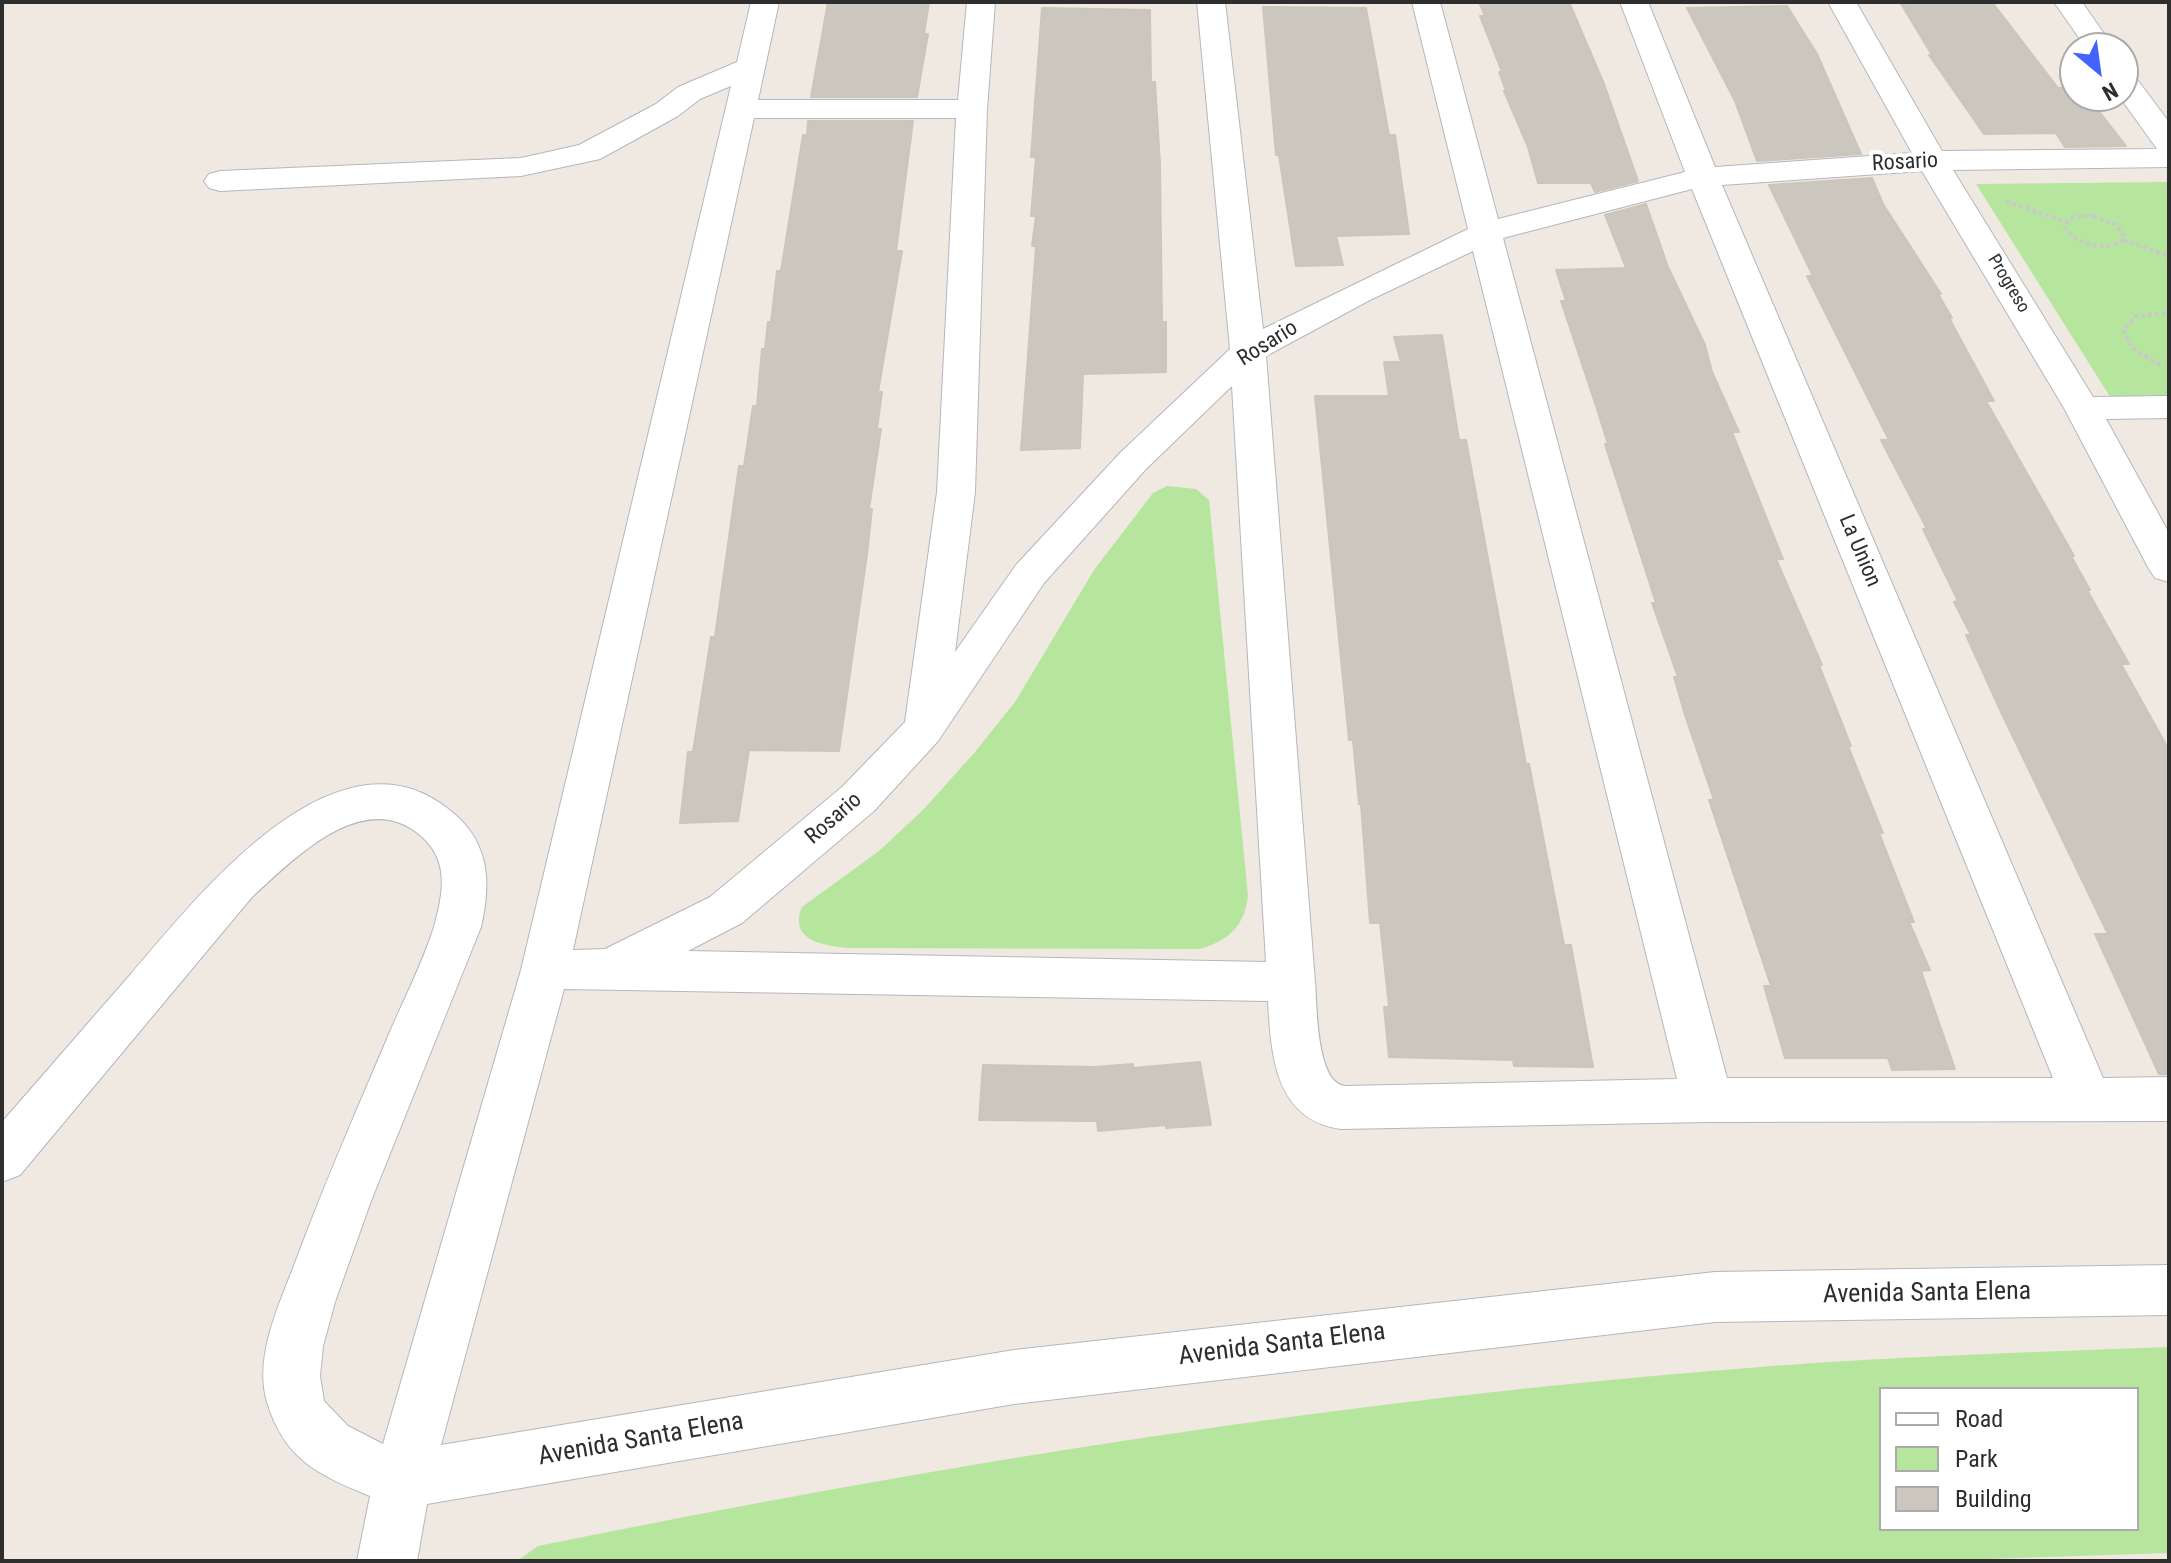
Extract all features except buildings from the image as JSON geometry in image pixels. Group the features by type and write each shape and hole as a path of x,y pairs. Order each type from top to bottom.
{"street":[{"path":"387,1561 402,1480 545,970 765,2"},
{"path":"923,730 956,492 972,109 981,2"},
{"path":"1211,2 1248,351 1291,982 1303,1073 1309,1088 1321,1102 1335,1107 1707,1100 2169,1099"},
{"path":"1426,2 1707,1100"},
{"name":"La Union","path":"1634,2 1703,177 2087,1099"},
{"name":"Progreso","path":"1842,2 1932,161 2082,408 2169,569"},
{"path":"2068,2 2089,32"},
{"path":"220,181 521,167 552,162 589,152 619,138 689,93 746,88 972,109"},
{"path":"2139,102 2169,144"},
{"name":"Rosario","path":"545,970 611,968 726,910 858,799 923,730 1030,574 1133,461 1248,351 1358,293 1487,232 1703,177 1932,161 2169,158"},
{"path":"2082,408 2169,407"},
{"path":"2,1159 236,884 281,844 324,817 357,805 397,803 421,810 443,828 460,855 466,890 453,941 345,1199 299,1325 292,1377 298,1407 314,1436 336,1454 402,1480"},
{"path":"611,968 1291,982"},
{"name":"Avenida Santa Elena","path":"402,1480 1014,1377 1498,1320 1715,1297 2169,1290"}],"path":[{"path":"1996,197 2066,222 2083,215 2103,218 2119,227 2123,240"},
{"path":"2066,222 2069,233 2087,244 2108,246 2123,240 2169,256"},
{"path":"2166,367 2134,351 2125,340 2123,330 2131,319 2142,314 2169,313"}],"green space":[{"path":"2169,182 2169,403 2114,403 1976,184"},
{"path":"1167,486 1196,489 1209,500 1248,896 1239,924 1227,936 1200,949 848,948 819,943 804,934 799,918 802,907 879,851 924,809 975,752 1015,702 1094,570 1153,493"},
{"path":"2169,1347 2169,1553 1924,1561 517,1561 538,1546 844,1487 1152,1436 1617,1379 1921,1357"}]}
